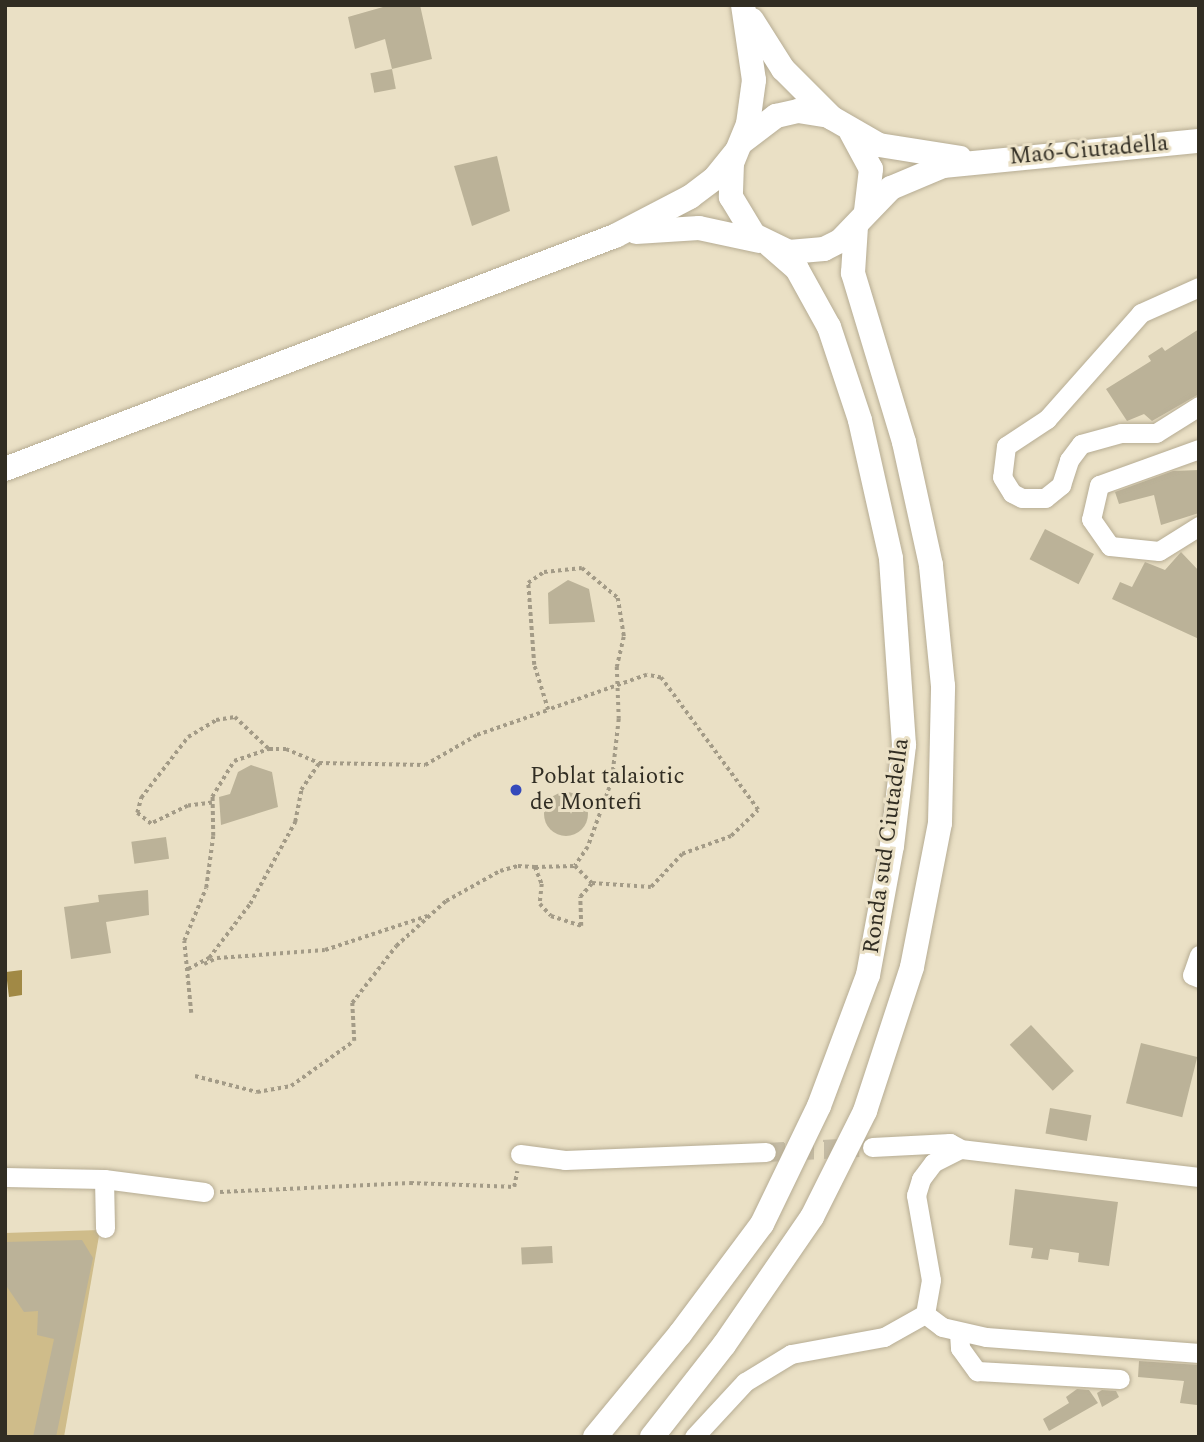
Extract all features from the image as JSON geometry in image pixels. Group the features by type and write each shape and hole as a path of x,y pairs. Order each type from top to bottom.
{"main road":[{"path":"744,5 765,46 783,69 863,146 871,169 872,192 860,220"},
{"path":"744,5 754,80 748,124 738,148 731,197 746,227 767,244"},
{"path":"5,469 615,236 690,197 714,179 738,148 765,121 787,113 810,111 840,123 879,145 979,160"},
{"name":"Maó-Ciutadella","path":"979,160 1199,141"},
{"path":"615,236 699,228 789,252 824,249 860,220 891,188 910,179 979,160"},
{"name":"Ronda sud Ciutadella","path":"652,1437 724,1345 812,1217 865,1111 912,967 940,823 943,685 931,565 904,442 853,273 860,220"},
{"name":"Ronda sud Ciutadella","path":"595,1437 680,1334 762,1224 819,1106 868,975 892,846 904,745 891,558 860,420 829,327 797,269 767,244"}],"street":[{"path":"1199,287 1141,313 1047,419 1006,446 1002,477 1012,493 1022,498 1045,498 1061,485 1069,460 1081,444 1121,433 1156,433 1199,406"},
{"path":"1199,449 1099,485 1091,519 1110,546 1159,551 1199,526"},
{"path":"1199,956 1192,975 1199,978"},
{"path":"872,1147 950,1143 960,1149 1074,1159 1199,1177"},
{"path":"694,1437 746,1382 791,1354 884,1337 902,1331 925,1314 931,1280 916,1195 921,1179 933,1163 960,1149"},
{"path":"520,1154 565,1160 766,1152"},
{"path":"5,1177 104,1179 204,1192"},
{"path":"104,1179 105,1228"},
{"path":"925,1314 959,1333 1199,1353"},
{"path":"959,1333 960,1348 977,1371 1119,1379"}],"path":[{"path":"548,710 539,692 527,614 528,583 544,572 582,568 618,598 624,637 618,684 619,731 612,781 588,846 575,866"},
{"path":"188,969 218,958 325,950 380,935 431,914 500,871 518,866 575,866 592,883 651,887 682,854 731,836 758,810 660,678 647,675 477,736 425,765 318,763 286,749 268,749 234,761 212,803 206,888 184,941 191,1013"},
{"path":"212,803 188,806 151,824 137,813 141,798 188,737 216,720 235,717 268,749"},
{"path":"202,965 250,904 274,864 295,822 301,790 318,763"},
{"path":"535,867 542,884 540,904 565,923 581,926 579,897 592,883"},
{"path":"195,1076 257,1092 291,1086 354,1041 352,1003 396,946 431,914"},
{"path":"204,1192 280,1192 398,1183 514,1187 520,1154"}],"shaded area":[{"path":"22,970 22,995 9,997 6,972"},
{"path":"100,1230 64,1437 5,1437 5,1233"}],"building":[{"path":"390,5 420,5 432,59 392,69 385,39 355,49 348,17"},
{"path":"392,69 396,89 374,93 370,73"},
{"path":"497,156 510,211 472,226 454,166"},
{"path":"1199,329 1199,394 1152,421 1144,414 1127,421 1106,389 1151,361 1148,356 1162,347 1165,351"},
{"path":"1199,470 1199,513 1161,525 1154,495 1119,504 1115,492 1173,471"},
{"path":"1045,529 1094,554 1079,584 1030,559"},
{"path":"1181,552 1199,571 1199,639 1112,599 1120,582 1132,587 1145,562 1165,570"},
{"path":"568,580 589,589 595,622 549,624 548,593"},
{"path":"251,765 272,772 278,807 221,825 219,797 230,794 238,772"},
{"path":"566,792 581,799 588,814 581,829 566,836 551,829 544,814 551,799"},
{"path":"166,837 169,859 134,864 131,842"},
{"path":"148,890 149,915 106,922 111,953 71,959 64,907 99,902 98,895"},
{"path":"1031,1025 1074,1071 1053,1091 1010,1045"},
{"path":"1141,1043 1197,1057 1182,1117 1126,1103"},
{"path":"1050,1108 1091,1115 1087,1141 1045,1134"},
{"path":"1015,1189 1118,1202 1109,1266 1078,1262 1079,1253 1050,1249 1048,1260 1031,1258 1033,1248 1009,1245"},
{"path":"82,1240 93,1258 56,1437 33,1437 54,1339 37,1335 38,1311 24,1312 5,1284 5,1242"},
{"path":"552,1246 553,1263 522,1265 521,1248"},
{"path":"1139,1361 1199,1365 1197,1405 1180,1403 1184,1381 1138,1377"},
{"path":"1077,1389 1089,1390 1098,1403 1049,1431 1043,1419 1069,1403 1066,1397"},
{"path":"1102,1390 1116,1391 1119,1397 1102,1407 1097,1393"}],"tunnel":[{"path":"766,1152 859,1147"}],"place":[{"name":"Poblat talaiotic de Montefi","path":"516,790"}]}
